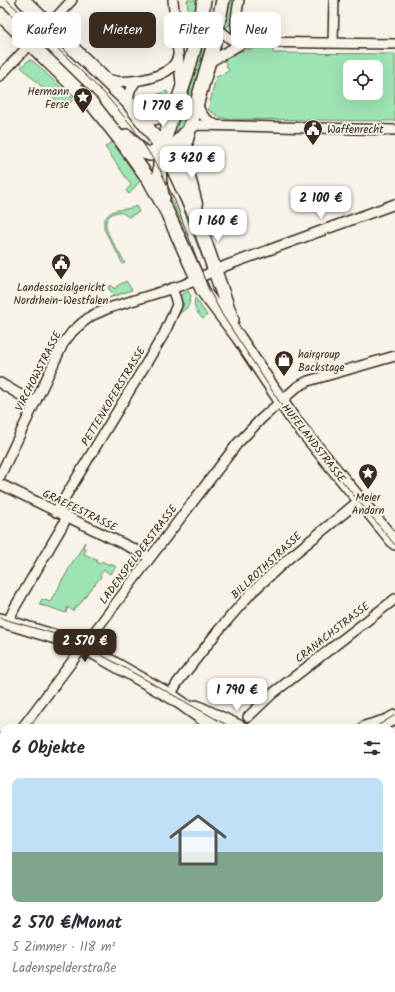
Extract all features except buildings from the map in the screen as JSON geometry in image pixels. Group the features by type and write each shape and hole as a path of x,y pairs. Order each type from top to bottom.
{"main road":[{"path":"23,0 35,12"},
{"path":"168,212 160,180 160,163 166,134 182,89 197,38 204,0"},
{"path":"221,12 223,0"},
{"path":"0,14 12,25"},
{"path":"36,48 93,105 109,124 132,155 168,212"},
{"path":"73,48 128,102 139,115 163,150 198,222"},
{"path":"198,222 194,194 186,162 186,141 192,125 212,48"},
{"path":"182,89 183,103 192,125"},
{"path":"139,115 156,118 165,114 177,103"},
{"path":"109,124 121,130 145,154 150,154 175,145 192,125"},
{"name":"HUFELANDSTRASSE","path":"168,212 203,291 240,338 293,419 395,542"},
{"name":"HUFELANDSTRASSE","path":"198,222 226,306 240,338"},
{"path":"4,621 62,639 104,658 172,696 222,718 245,722"},
{"path":"172,696 210,724"}],"street":[{"path":"61,12 72,0"},
{"path":"173,0 182,89"},
{"path":"237,12 239,0"},
{"path":"333,43 334,0"},
{"path":"223,33 231,39"},
{"path":"281,42 395,44"},
{"path":"0,76 26,48"},
{"path":"208,62 233,48"},
{"path":"102,76 112,81 136,81 164,72 173,65 178,56"},
{"path":"164,72 175,78 182,89"},
{"path":"128,102 130,90 136,81"},
{"path":"198,98 199,108 202,115 208,121 216,125"},
{"path":"192,125 395,130"},
{"name":"VIRCHOWSTRASSE","path":"0,476 63,344 76,327 87,319 108,308 183,285 214,271 395,204"},
{"name":"PETTENKOFERSTRASSE","path":"56,512 164,334 177,306 172,288"},
{"name":"LADENSPELDERSTRASSE","path":"25,724 237,444 280,401 297,387 308,381 395,356"},
{"path":"0,383 34,403"},
{"name":"GRAEFESTRASSE","path":"0,484 150,558"},
{"name":"BILLROTHSTRASSE","path":"172,696 178,682 218,631 251,593 289,558 360,500"},
{"path":"4,621 15,607 64,523 66,516"},
{"name":"CRANACHSTRASSE","path":"245,722 272,694 395,599"}],"green space":[{"path":"187,0 201,0 198,12 188,12"},
{"path":"227,0 237,0 235,12 231,12 231,23 224,30"},
{"path":"200,48 205,48 200,63 203,64 192,101 189,100 188,97"},
{"path":"273,48 273,53 395,54 395,121 226,119 208,110 216,77 229,71 223,58 241,51"},
{"path":"29,60 33,61 73,99 70,103 67,103 64,100 60,104 21,67"},
{"path":"167,91 168,93 165,105 158,111 154,112 147,110 139,102 140,101"},
{"path":"182,107 183,113 187,119 186,125 174,139 171,135"},
{"path":"112,142 140,181 129,194 126,191 131,185 105,147"},
{"path":"166,165 180,192 204,256 202,257 177,193 166,170"},
{"path":"167,187 196,259 172,209"},
{"path":"136,206 139,212 128,217 125,214 118,212 114,213 106,222 108,234 125,263 123,264 104,229 104,221 107,216 114,211"},
{"path":"126,281 132,290 109,298 114,295 108,288 111,285 115,289 117,286"},
{"path":"188,291 191,296 188,307 179,314 184,304 180,298 182,294"},
{"path":"195,298 207,315 203,319 194,304"},
{"path":"85,542 83,548 86,549 84,554 97,560 96,562 100,564 102,561 109,565 110,563 116,567 110,574 104,570 100,575 101,577 73,611 68,607 66,613 39,605 42,599 50,602 52,600 51,599"}],"tram line":[{"path":"7,0 104,93 132,126 160,170 175,201 208,288 223,316 290,418 395,545"},
{"path":"0,618 52,633 96,652 225,724"},
{"path":"380,724 395,715"}],"place":[{"name":"Hermann Ferse","path":"83,114"},
{"name":"Waffenrecht","path":"313,146"},
{"name":"Landessozialgericht Nordrhein-Westfalen","path":"61,280"},
{"name":"hairgroup Backstage","path":"284,377"},
{"name":"Meier Andorn","path":"368,490"}]}
